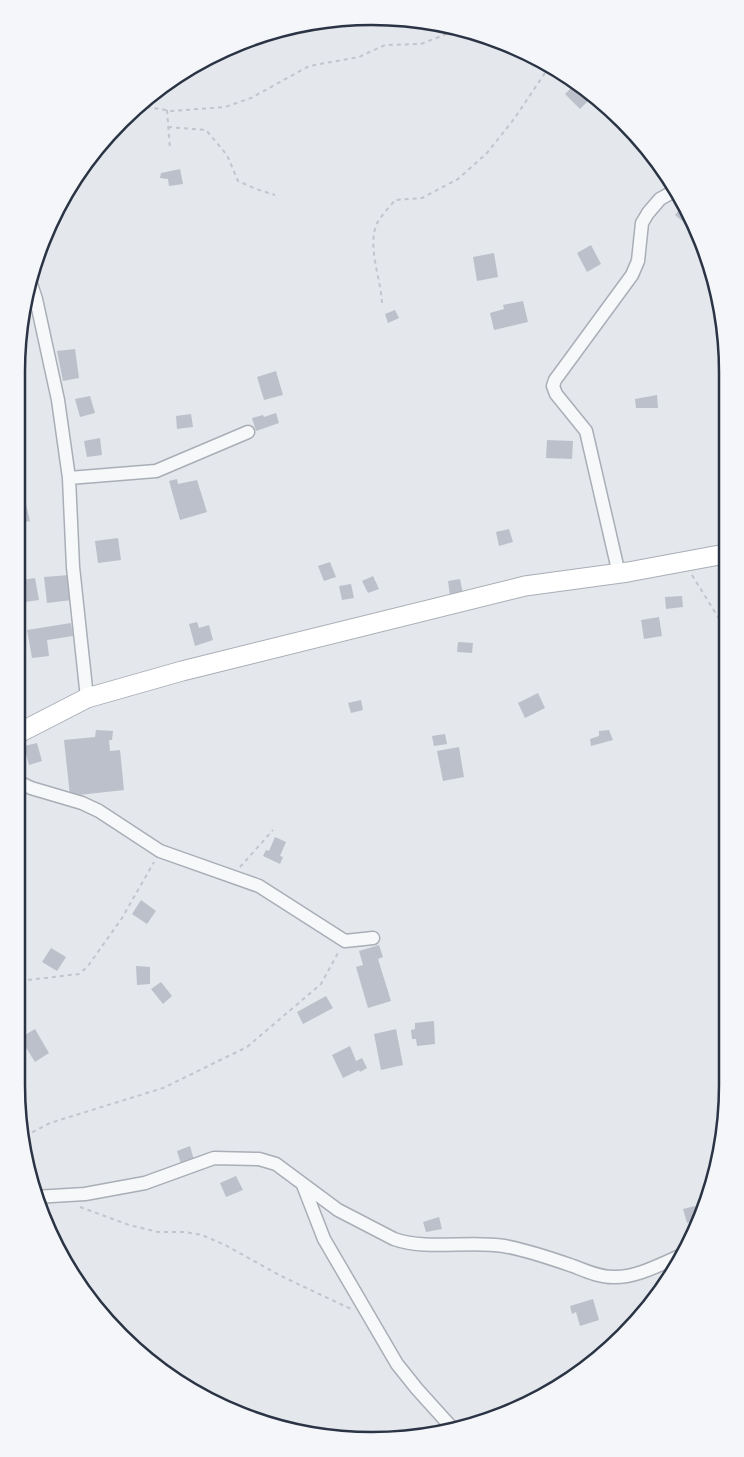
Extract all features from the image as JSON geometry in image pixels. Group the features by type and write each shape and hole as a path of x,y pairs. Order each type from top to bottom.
{"street":[{"path":"619,574 586,431 556,394 553,386 555,380 632,276 638,261 642,223 660,199 670,193"},
{"path":"34,294 58,400 69,478 73,566 87,698"},
{"path":"69,478 156,471 248,432"},
{"path":"25,730 87,698 182,671 526,586 619,574 719,555"},
{"path":"25,785 82,803 99,811 160,851 259,886 345,940 373,938"},
{"path":"43,1197 85,1194 145,1183 214,1158 239,1158 268,1161 276,1164 338,1210 394,1239 404,1242 502,1246 537,1254 600,1275 614,1277 634,1274 673,1259"},
{"path":"303,1185 324,1239 369,1317 398,1364 417,1389 448,1423"}],"path":[{"path":"147,108 167,110 225,107 251,98 309,66 359,57 385,45 421,44 447,34"},
{"path":"382,303 374,257 375,228 387,210 395,200 422,198 458,178 486,153 514,119 547,72"},
{"path":"167,110 170,149"},
{"path":"168,126 206,130 227,155 238,181 256,189 275,194"},
{"path":"684,562 719,619"},
{"path":"232,876 273,830"},
{"path":"28,980 79,974 88,966 122,918 160,851"},
{"path":"29,1134 50,1123 163,1088 247,1047 321,984 345,940"},
{"path":"75,1205 149,1230 202,1235 225,1245 281,1276 369,1317"}],"building":[{"path":"571,88 588,101 580,109 565,94"},
{"path":"180,169 183,184 169,186 168,179 160,178 161,173"},
{"path":"679,210 685,223 675,215"},
{"path":"591,245 601,264 587,272 577,253"},
{"path":"494,253 498,277 477,281 473,257"},
{"path":"523,301 528,322 494,330 490,313 504,309 503,305"},
{"path":"395,310 399,318 388,323 385,314"},
{"path":"75,349 79,378 63,381 57,351"},
{"path":"276,371 283,395 264,400 257,377"},
{"path":"657,395 658,408 636,408 635,399"},
{"path":"90,396 95,413 80,417 75,399"},
{"path":"276,413 279,423 256,431 252,418"},
{"path":"191,414 193,427 177,429 176,416"},
{"path":"100,438 102,455 87,457 84,441"},
{"path":"547,440 573,441 572,459 546,458"},
{"path":"177,479 178,484 197,480 207,512 180,520 169,481"},
{"path":"25,504 30,521 25,522"},
{"path":"509,529 513,542 499,546 496,532"},
{"path":"118,538 121,560 98,563 95,541"},
{"path":"330,562 336,577 324,581 318,566"},
{"path":"69,575 72,600 47,603 44,577"},
{"path":"373,576 379,589 368,593 362,581"},
{"path":"35,578 39,600 25,602 25,580"},
{"path":"460,579 463,594 450,596 448,581"},
{"path":"351,584 354,598 342,600 339,586"},
{"path":"682,596 683,607 666,609 665,597"},
{"path":"659,617 662,636 644,639 641,620"},
{"path":"197,622 199,628 209,625 213,640 195,646 189,624"},
{"path":"71,623 73,636 47,640 49,656 32,658 27,630"},
{"path":"458,642 473,643 472,653 457,652"},
{"path":"538,693 545,708 525,718 518,703"},
{"path":"361,700 363,710 351,713 348,703"},
{"path":"96,730 113,731 112,740 109,740 110,751 120,750 124,790 70,796 64,740 95,737"},
{"path":"609,730 613,740 591,746 590,739 599,736 599,731"},
{"path":"445,734 447,744 434,746 432,736"},
{"path":"37,743 42,761 29,765 25,746"},
{"path":"459,747 464,777 443,781 437,751"},
{"path":"275,837 286,842 280,856 283,857 280,864 263,856 266,850 269,851"},
{"path":"141,900 156,911 147,924 132,914"},
{"path":"379,945 383,957 378,959 391,1001 368,1008 356,967 363,965 359,951"},
{"path":"51,948 66,957 57,971 42,962"},
{"path":"136,966 150,967 150,984 137,985"},
{"path":"161,982 172,996 163,1004 151,989"},
{"path":"326,996 333,1008 303,1024 297,1012"},
{"path":"434,1021 435,1044 417,1046 416,1039 412,1039 411,1030 415,1029 415,1023"},
{"path":"35,1029 49,1053 35,1062 25,1046 25,1035"},
{"path":"396,1029 403,1065 381,1070 374,1034"},
{"path":"350,1046 356,1061 362,1058 367,1068 343,1078 332,1055"},
{"path":"190,1146 194,1160 181,1164 177,1151"},
{"path":"236,1176 243,1190 226,1197 220,1183"},
{"path":"695,1206 696,1210 691,1222 687,1223 683,1209"},
{"path":"439,1217 442,1229 426,1232 423,1222"},
{"path":"593,1299 599,1320 580,1326 576,1312 572,1314 570,1306"}]}
